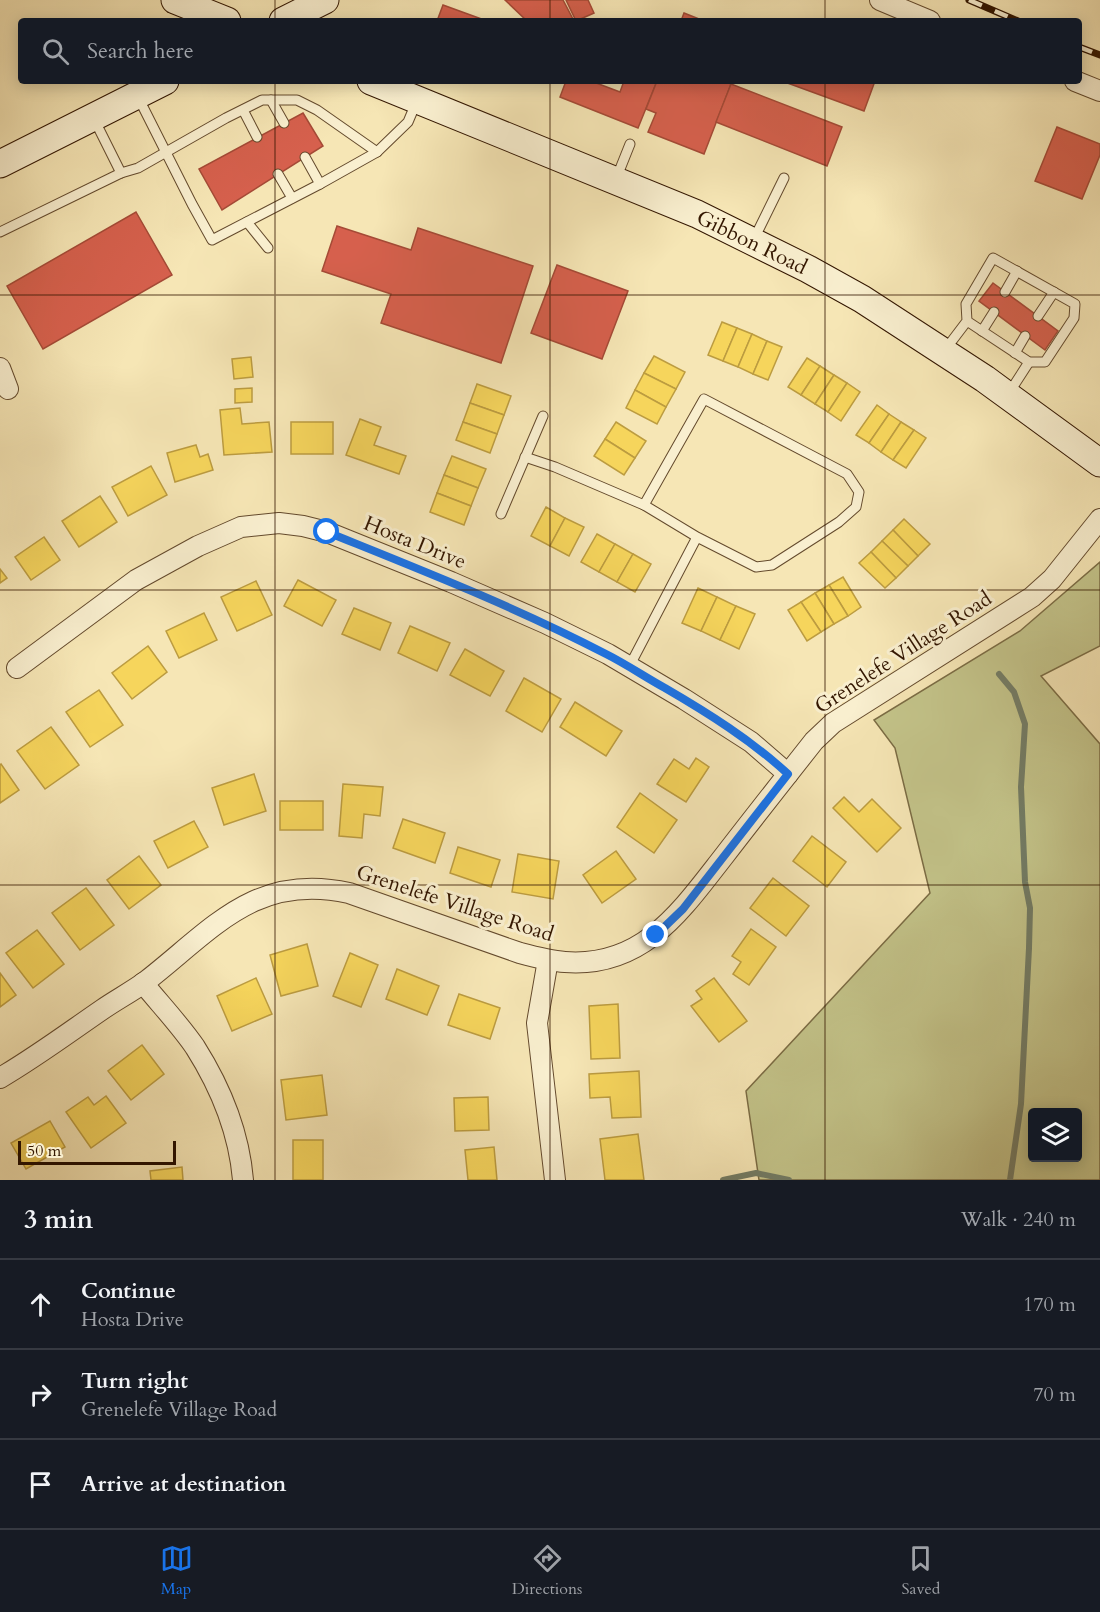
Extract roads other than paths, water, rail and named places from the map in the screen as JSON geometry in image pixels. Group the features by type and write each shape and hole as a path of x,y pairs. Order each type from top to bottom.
{"main road":[{"path":"175,0 220,18"},
{"path":"289,18 325,0"},
{"path":"0,164 159,84"},
{"name":"Gibbon Road","path":"378,84 697,214 808,269 862,299 1008,395 1100,463"}],"street":[{"path":"880,0 923,18"},
{"path":"1082,84 1100,91"},
{"path":"0,368 8,389"},
{"name":"Grenelefe Village Road","path":"0,1078 143,983 231,914 258,898 275,892 300,888 329,888 520,953 564,963 596,962 629,951 656,935 683,909 814,741 833,723 1032,597 1052,579 1100,519"},
{"name":"Hosta Drive","path":"17,668 147,574 224,533 260,524 279,523 303,526 327,532 440,578 544,623 608,654 751,742 788,774"},
{"path":"548,960 537,1023 555,1180"},
{"path":"143,983 195,1047 225,1100 241,1161 243,1180"}],"lane":[{"path":"137,95 212,240 377,152 408,122 417,100"},
{"path":"0,232 121,173 138,168 262,100 297,100 317,110 377,152"},
{"path":"271,100 284,123"},
{"path":"243,110 257,137"},
{"path":"93,117 121,173"},
{"path":"616,181 630,144"},
{"path":"305,157 320,184"},
{"path":"278,174 292,198"},
{"path":"753,242 784,178"},
{"path":"247,222 268,248"},
{"path":"943,352 967,321 966,304 993,258 1075,304 1074,318 1045,362 1029,362 967,321"},
{"path":"1005,292 1017,271"},
{"path":"1038,316 1054,292"},
{"path":"982,331 994,312"},
{"path":"1015,354 1026,336"},
{"path":"1008,395 1029,362"},
{"path":"525,457 555,467 644,505 697,537 756,567 772,565 838,522 856,507 859,492 847,474 704,399 644,505"},
{"path":"501,514 543,416"},
{"path":"629,667 697,537"}],"waterway":[{"path":"999,674 1014,692 1025,724 1021,787 1025,882 1030,908 1021,1104 1010,1180"},
{"path":"723,1180 756,1173 789,1180"}],"railway":[{"path":"969,0 1011,18"},
{"path":"1082,48 1100,55"}]}
